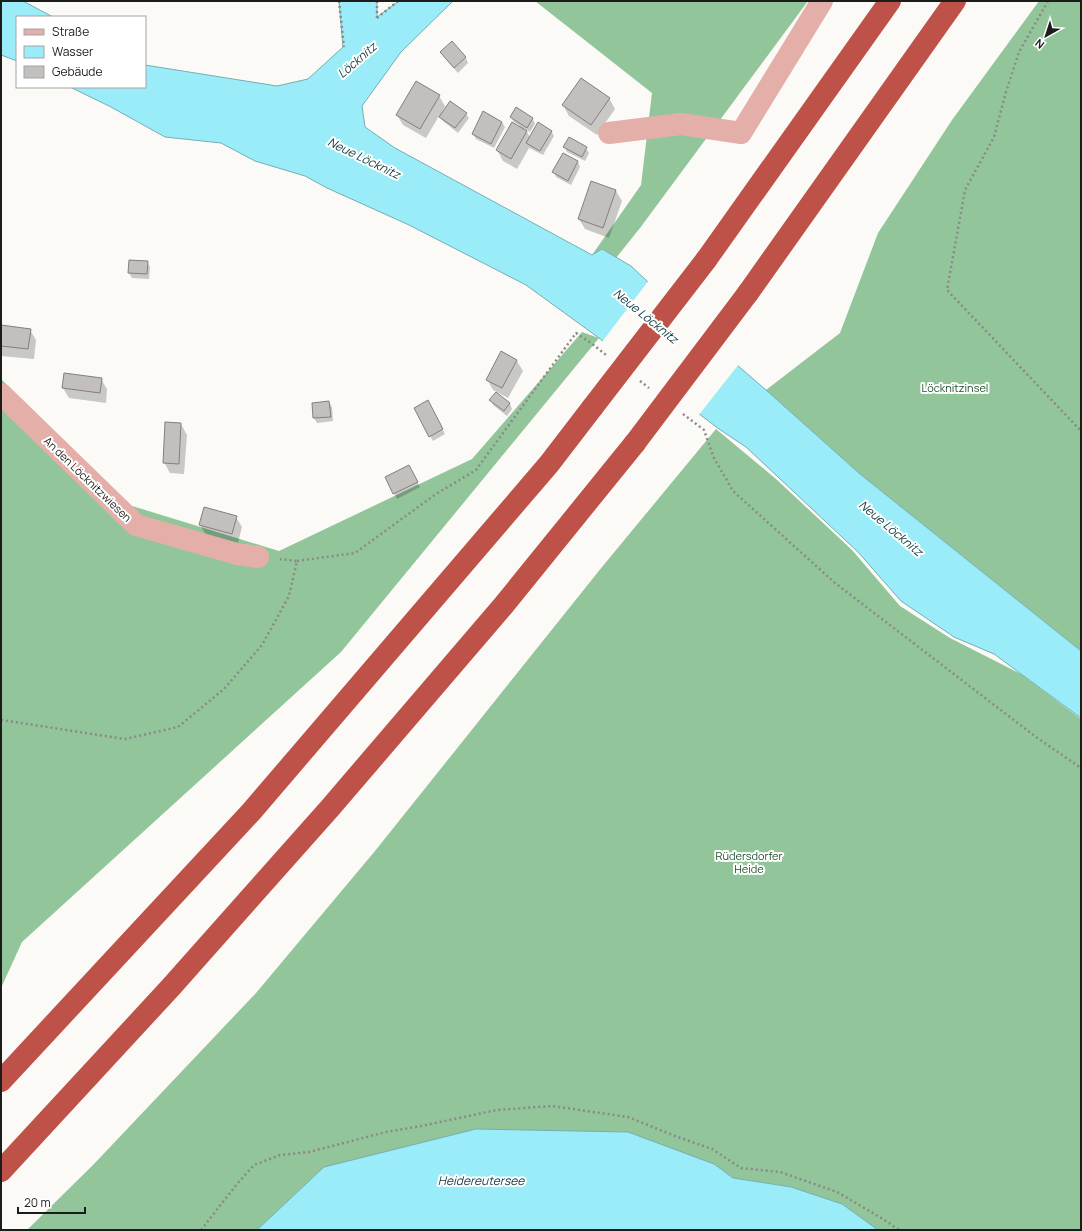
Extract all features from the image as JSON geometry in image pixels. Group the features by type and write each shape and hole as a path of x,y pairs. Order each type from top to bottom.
{"highway":[{"path":"1,1081 251,812 549,464 706,260 890,1"},
{"path":"1,1171 176,981 330,808 503,606 635,443 748,293 955,1"},
{"path":"1,1069 40,1040"}],"street":[{"path":"609,133 681,124 741,133 822,1"},
{"name":"An den Löcknitzwiesen","path":"1,394 136,526 237,554 258,557"}],"path":[{"path":"339,1 344,46"},
{"path":"376,1 377,18 398,1"},
{"path":"1048,1 1019,52 994,137 964,190 947,290 1081,431"},
{"path":"258,557 297,561 355,552 436,494 476,470 576,333"},
{"path":"704,430 714,458 733,491 835,583 1036,737 1081,768"},
{"path":"1,720 125,739 178,727 224,689 262,644 289,596 297,561"},
{"path":"201,1230 254,1165 280,1155 309,1152 386,1132 497,1110 552,1106 628,1117 675,1136 712,1148 741,1168 780,1172 837,1192 899,1230"}],"green space":[{"path":"535,1 808,1 640,228 616,258 602,249 592,255 641,185 652,93"},
{"name":"Löcknitzinsel","path":"1039,1 1081,1 1081,651 860,474 766,390 840,333 878,233 952,120"},
{"path":"582,332 599,338 341,652 22,942 1,988 1,379 129,505 279,551 472,459"},
{"name":"Rüdersdorfer Heide","path":"716,429 776,479 852,550 900,606 950,638 1021,674 1081,719 1081,1230 878,1230 842,1204 791,1187 733,1178 714,1164 324,1167 257,1230 27,1230 93,1165 256,993 375,851 602,567"}],"water":[{"path":"1,1 23,1 51,16 16,16 16,61 1,55"},
{"path":"339,1 377,1 377,17 399,1 453,1 401,52 362,106 365,127 395,148 592,255 602,249 631,266 729,358 860,474 1081,651 1081,718 994,654 954,637 901,601 858,552 746,447 719,429 526,285 409,225 327,188 305,176 255,161 221,143 165,137 111,107 72,88 146,88 146,65 277,86 308,79 343,47"},
{"name":"Heidereutersee","path":"476,1129 628,1132 714,1164 733,1178 791,1187 842,1204 878,1230 257,1230 324,1167"}],"pier":[{"path":"649,280 739,364 698,416 602,342"}],"building":[{"path":"452,41 466,57 454,68 440,52"},
{"path":"581,78 610,98 591,125 562,105"},
{"path":"416,81 440,95 420,129 396,115"},
{"path":"450,101 467,113 455,128 439,117"},
{"path":"516,107 533,118 527,128 510,117"},
{"path":"483,111 502,122 491,144 472,134"},
{"path":"512,122 527,131 511,159 496,150"},
{"path":"538,122 552,131 540,151 526,143"},
{"path":"569,137 587,147 582,157 563,147"},
{"path":"563,153 578,161 568,181 552,172"},
{"path":"591,181 616,190 603,228 578,219"},
{"path":"129,260 148,261 147,274 128,273"},
{"path":"1,325 31,329 28,349 1,346"},
{"path":"501,351 517,360 502,388 486,380"},
{"path":"64,373 102,378 100,393 62,388"},
{"path":"496,392 510,403 504,411 489,400"},
{"path":"428,400 443,429 429,437 414,408"},
{"path":"329,401 331,417 313,418 312,403"},
{"path":"165,422 181,423 179,464 163,463"},
{"path":"409,465 418,482 393,494 385,477"},
{"path":"204,507 237,516 232,534 199,525"}],"water label":[{"name":"Löcknitz","path":"357,60"},
{"name":"Neue Löcknitz","path":"364,158"},
{"name":"Neue Löcknitz","path":"646,316"},
{"name":"Neue Löcknitz","path":"891,528"}]}
